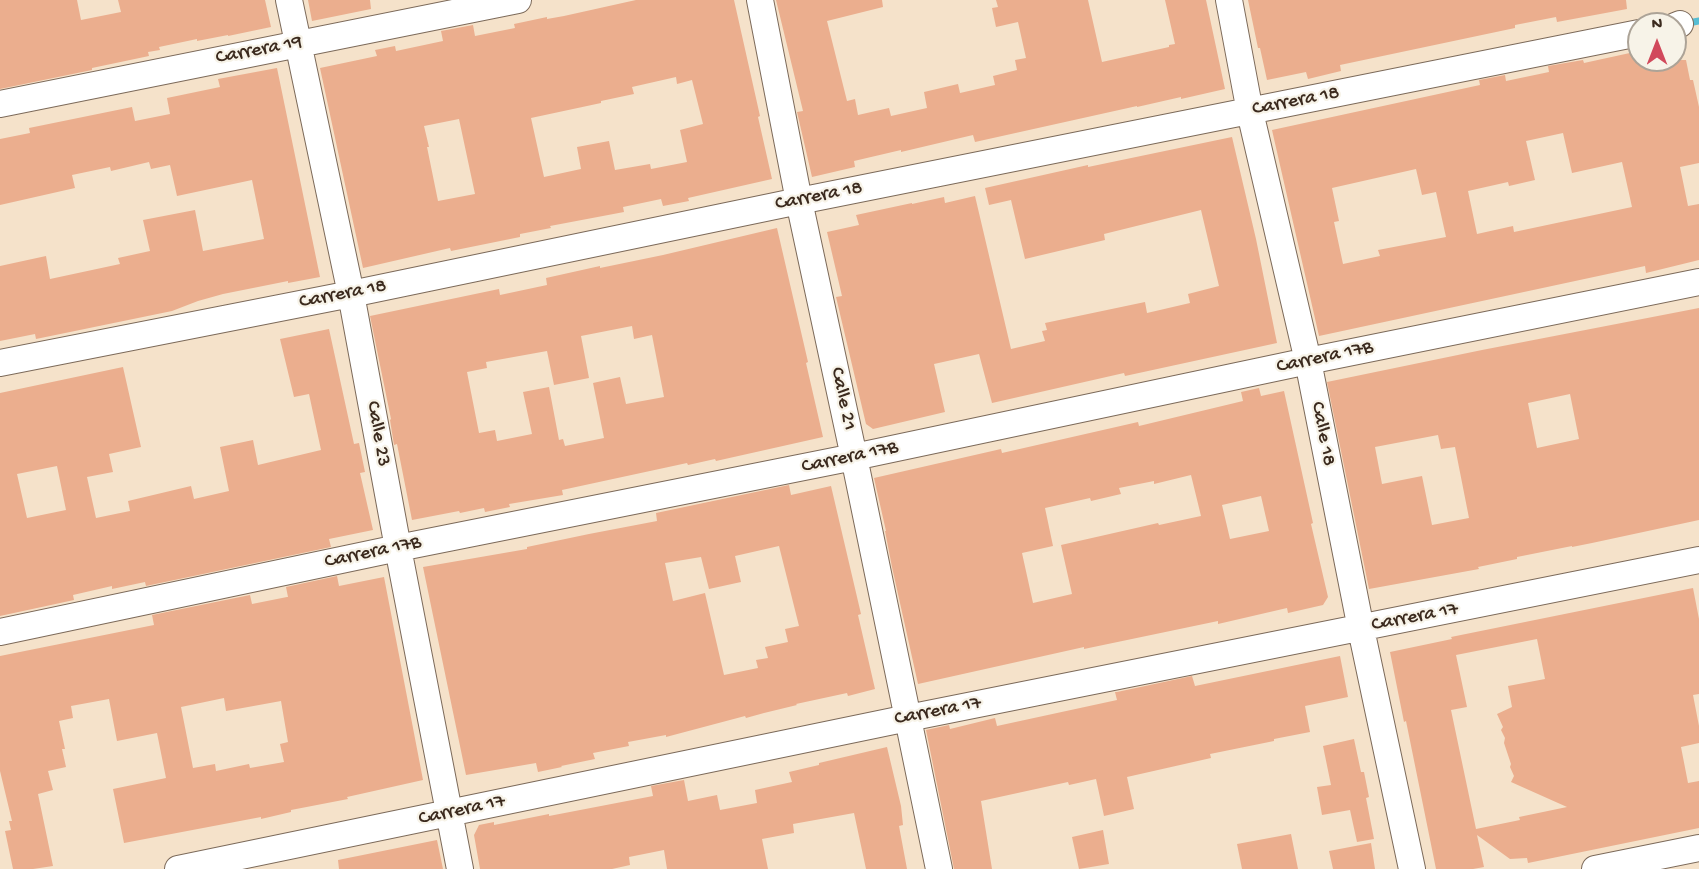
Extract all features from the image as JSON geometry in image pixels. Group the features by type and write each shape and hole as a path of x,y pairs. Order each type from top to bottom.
{"street":[{"name":"Calle 23","path":"289,0 351,294 460,869"},
{"name":"Carrera 19","path":"0,104 518,0"},
{"name":"Calle 21","path":"760,0 799,201 939,869"},
{"name":"Calle 18","path":"1229,0 1250,112 1308,362 1360,629 1412,869"},
{"name":"Carrera 18","path":"0,363 1627,35"},
{"name":"Carrera 17B","path":"0,632 398,548 854,458 1699,282"},
{"name":"Carrera 17","path":"178,869 908,718 1699,560"},
{"path":"1595,869 1699,848"}],"building":[{"path":"0,0 77,0 81,20 121,12 118,0 265,0 271,27 159,47 160,50 148,52 149,56 0,89"},
{"path":"308,0 370,0 371,9 312,21"},
{"path":"636,0 734,0 772,179 663,206 661,199 623,207 624,212 550,226 551,228 520,234 520,237 451,251 450,248 363,268 320,68 377,56 375,50 395,46 396,51 443,41 441,31 473,25 475,36 515,28 514,24 564,16","holes":["676,77 677,84 692,80 703,124 680,130 687,162 651,169 650,164 615,170 609,141 577,147 581,169 544,177 531,118 634,94 632,87","459,119 475,194 438,201 424,126"]},
{"path":"776,0 882,0 883,7 827,21 847,101 855,99 858,115 889,108 891,116 927,108 924,92 958,84 960,93 995,85 993,76 1017,70 1015,60 1026,58 1018,22 996,27 992,8 998,7 996,0 1088,0 1102,62 1175,44 1165,0 1206,0 1225,89 975,142 973,135 901,152 901,150 854,161 855,167 812,177 797,112 803,111"},
{"path":"1248,0 1626,0 1627,9 1557,22 1556,17 1515,25 1515,28 1340,65 1341,71 1308,79 1306,72 1267,80"},
{"path":"1627,54 1627,72 1687,72 1687,65 1699,107 1699,163 1680,167 1688,206 1699,204 1699,260 1646,273 1645,266 1319,336 1272,130 1480,85 1479,80 1505,75 1506,81 1549,72 1548,66 1583,60 1584,63","holes":["1563,133 1572,173 1622,162 1632,207 1514,232 1513,226 1477,234 1468,191 1508,182 1509,186 1535,180 1526,141","1416,169 1422,195 1436,192 1446,237 1378,250 1380,256 1343,264 1334,222 1339,221 1332,188"]},
{"path":"277,68 320,277 223,294 172,311 36,339 35,334 0,341 0,266 46,256 50,279 120,264 118,258 150,251 143,220 195,210 203,251 264,239 252,180 177,196 170,165 151,169 149,162 111,171 110,167 72,175 75,188 0,205 0,139 30,133 29,128 132,107 135,121 170,114 167,98 220,87 218,79"},
{"path":"1232,137 1277,343 1125,376 1124,373 992,403 979,354 934,364 945,412 873,429 866,424 836,297 842,296 827,232 859,225 856,215 944,197 945,203 975,196 1011,349 1045,341 1042,331 1047,330 1045,323 1145,302 1147,313 1190,303 1188,294 1219,286 1201,210 1104,234 1105,240 1025,259 1011,200 989,205 985,188"},
{"path":"777,228 823,437 716,461 715,459 688,465 687,463 562,490 563,495 509,504 510,507 485,512 484,508 460,513 459,511 412,520 397,444 394,445 391,419 370,316 499,289 500,295 547,285 546,278 663,255","holes":["632,326 634,339 652,335 664,397 626,404 620,377 593,383 604,438 565,446 563,439 559,440 549,387 523,392 532,434 497,441 495,430 479,433 467,372 487,368 486,362 547,351 554,385 589,378 581,336"]},
{"path":"1699,308 1699,520 1517,557 1517,559 1478,567 1479,569 1369,589 1327,382","holes":["1570,394 1579,439 1537,448 1528,403","1438,435 1441,449 1455,447 1469,518 1432,525 1422,476 1382,484 1375,447"]},
{"path":"329,329 354,444 359,443 365,472 360,473 373,530 329,539 331,547 146,586 145,582 112,589 112,586 73,595 74,600 0,616 0,393 123,367 141,447 109,454 113,472 87,477 96,518 130,511 128,501 191,486 194,499 229,491 220,447 253,440 258,465 321,450 309,394 294,397 280,339","holes":["57,466 66,510 27,518 17,474"]},
{"path":"1259,388 1261,396 1284,391 1328,597 1323,605 1288,613 1287,608 1218,624 1218,621 1084,649 1084,647 918,684 874,478 1001,449 1002,453 1138,422 1139,426 1243,401 1241,392","holes":["1191,475 1201,516 1159,525 1158,523 1061,545 1072,594 1033,603 1022,553 1053,546 1045,508 1090,498 1091,501 1121,494 1119,488 1154,481 1154,484","1261,496 1269,531 1230,539 1222,505"]},
{"path":"789,485 791,495 831,486 861,614 858,615 875,689 848,696 847,693 796,704 666,737 666,735 628,742 629,746 593,753 595,759 562,767 538,772 536,763 466,775 423,567 527,549 527,547 657,521 656,513","holes":["779,546 799,626 785,629 788,642 765,647 768,658 756,660 758,668 724,675 705,593 673,601 665,563 701,557 709,589 741,582 735,556"]},
{"path":"337,576 339,586 384,577 423,780 261,819 261,817 124,843 113,789 166,778 157,733 117,741 109,699 71,706 73,718 59,721 66,767 48,771 53,790 38,794 53,866 13,869 5,831 11,830 9,821 12,821 0,771 0,656 154,625 152,615 250,595 252,604 288,597 286,587","holes":["224,698 226,711 281,701 288,742 280,744 284,762 250,768 249,764 216,771 215,764 193,768 181,707"]},
{"path":"1693,588 1699,619 1699,694 1693,695 1699,726 1699,743 1681,747 1688,783 1699,781 1699,828 1528,863 1527,858 1510,859 1477,835 1484,867 1436,869 1390,652 1452,639 1451,637","holes":["1537,639 1545,679 1508,686 1512,707 1497,714 1503,727 1501,730 1514,776 1511,782 1567,807 1476,829 1451,710 1467,707 1456,655"]},
{"path":"1340,656 1348,697 1305,706 1310,732 1210,754 1211,758 1127,777 1134,809 1104,816 1096,779 1069,785 1068,782 981,801 992,869 954,869 926,730 949,725 950,729 995,718 997,726 1117,700 1115,692 1192,676 1195,686"},
{"path":"1354,739 1369,797 1366,798 1374,839 1357,842 1350,810 1322,815 1317,787 1331,785 1323,746"},
{"path":"887,747 901,806 903,825 899,826 907,869 866,869 854,813 793,824 794,833 762,839 768,869 667,869 664,850 629,857 630,865 612,869 480,869 474,835 479,825 494,822 494,825 549,814 549,816 653,796 651,786 684,780 688,801 717,795 720,810 757,803 755,790 792,782 789,772"},
{"path":"1103,830 1109,864 1079,869 1072,837"},
{"path":"1291,834 1298,869 1242,869 1237,844"},
{"path":"437,840 443,869 339,869 338,860"},
{"path":"1371,843 1375,869 1333,869 1329,851"}],"waterway":[{"path":"1687,23 1699,21"}]}
